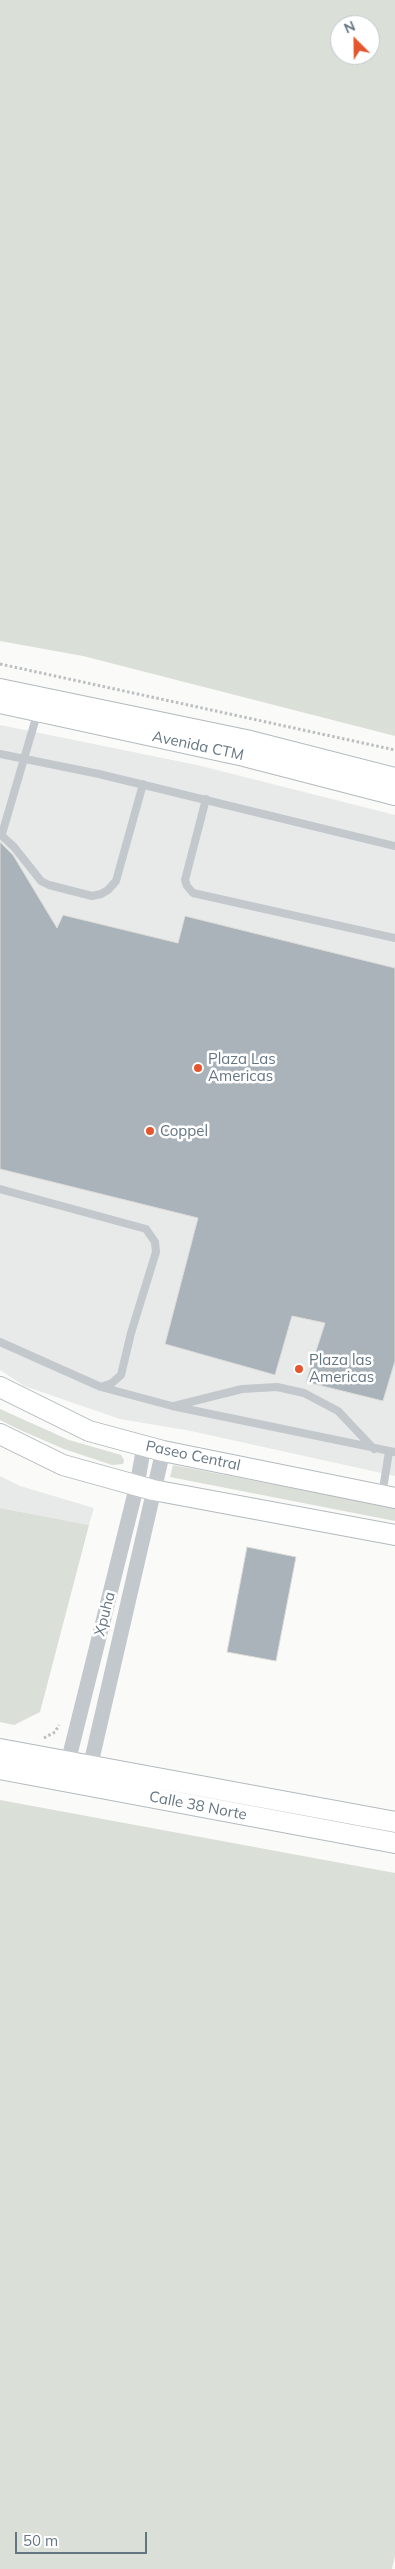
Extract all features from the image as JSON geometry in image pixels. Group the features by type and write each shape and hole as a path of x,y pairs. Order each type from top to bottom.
{"main road":[{"name":"Avenida CTM","path":"0,689 40,705 395,795"},
{"name":"Avenida CTM","path":"0,703 40,705 246,740 395,778"},
{"name":"Paseo Central","path":"0,1387 89,1431 154,1448 389,1496"},
{"path":"0,1434 63,1465 145,1488 395,1535"},
{"name":"Calle 38 Norte","path":"0,1749 66,1772"},
{"name":"Calle 38 Norte","path":"0,1769 66,1772 395,1822"},
{"name":"Calle 38 Norte","path":"88,1776 395,1843"}],"street":[{"name":"Xpuha","path":"88,1776 154,1448"},
{"name":"Xpuha","path":"66,1772 145,1488"}],"lane":[{"path":"40,705 1,834 41,881 49,885 92,896 108,890 116,881 143,784"},
{"path":"0,754 143,784 395,846"},
{"path":"206,799 185,880 193,893 395,938"},
{"path":"0,1189 146,1230 155,1242 156,1252 131,1333 121,1375 112,1383 102,1387"},
{"path":"0,1342 102,1387 172,1406 392,1452 389,1496"},
{"path":"172,1406 242,1389 276,1387 304,1393 338,1411 374,1449"}],"path":[{"path":"0,664 395,750"},
{"path":"42,1740 55,1732 63,1720"}],"shaded area":[{"path":"0,0 395,0 395,736 83,656 0,641"},
{"path":"0,725 197,765 395,815 395,1476 191,1431 120,1419 24,1386 0,1370"},
{"path":"0,1409 69,1440 121,1455 124,1460 123,1464 112,1465 64,1449 20,1430 0,1420"},
{"path":"173,1465 395,1508 395,1521 170,1477"},
{"path":"0,1476 20,1486 94,1508 89,1525 0,1508"},
{"path":"0,1508 89,1525 40,1712 14,1725 0,1722"},
{"path":"0,1800 395,1873 395,2556 392,2569 0,2569"}],"building":[{"name":"Plaza Las Americas","path":"0,842 13,855 57,928 63,915 178,943 185,916 395,968 395,1361 383,1401 306,1382 325,1323 292,1316 275,1375 165,1344 198,1218 0,1169"},
{"path":"247,1547 296,1557 276,1661 227,1652"}],"place":[{"name":"Plaza Las Americas","path":"198,1068"},
{"name":"Coppel","path":"150,1131"},
{"name":"Plaza las Americas","path":"299,1369"}]}
